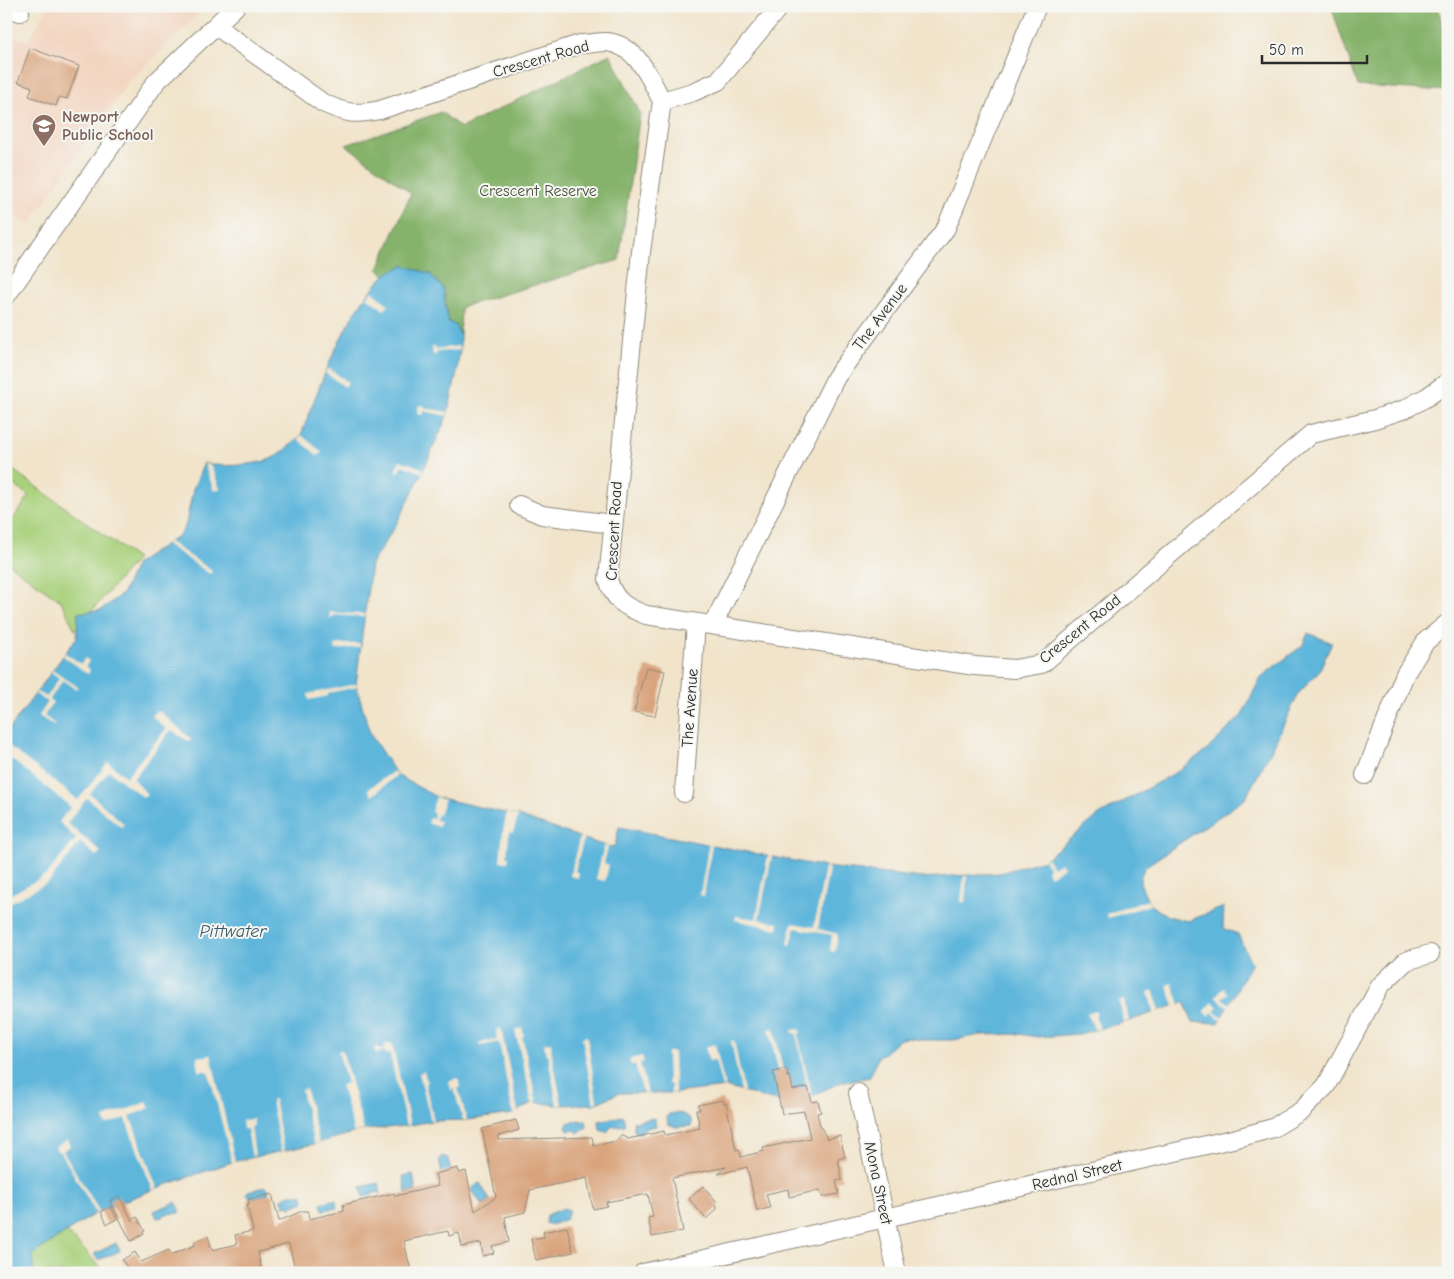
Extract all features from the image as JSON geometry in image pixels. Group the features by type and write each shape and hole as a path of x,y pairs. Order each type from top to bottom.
{"street":[{"path":"6,296 156,82 236,6"},
{"path":"662,101 693,92 718,81 780,6"},
{"name":"The Avenue","path":"684,793 704,624 836,376 946,228 1037,6"},
{"name":"Crescent Road","path":"216,26 323,103 340,111 358,114 380,110 580,44 605,42 626,49 638,60 651,79 662,101 641,252 612,524 608,579 611,590 619,601 629,608 646,615 975,666 1014,669 1042,664 1311,434 1375,419 1405,409 1427,397 1448,382"},
{"path":"519,505 542,515 612,524"},
{"path":"1365,775 1405,674 1426,641 1448,623"},
{"name":"Rednal Street","path":"643,1273 886,1219 1273,1128 1301,1111 1326,1086 1380,986 1406,961 1430,954"},
{"name":"Mona Street","path":"858,1093 898,1273"}],"shaded area":[{"name":"Newport Public School","path":"49,6 207,6 129,81 30,223 6,214 6,33 28,41"}],"green space":[{"path":"1333,6 1437,6 1448,44 1448,91 1358,86 1332,9"},
{"name":"Crescent Reserve","path":"610,54 640,113 619,260 461,307 460,335 456,326 448,321 443,288 404,265 385,275 378,269 411,193 346,145 441,112 461,128"},
{"path":"6,465 137,559 75,630 61,601 6,562 6,530 29,496 6,479"},
{"path":"67,1232 106,1273 33,1273 33,1254"}],"water":[{"name":"Pittwater","path":"404,265 430,274 443,288 448,321 456,326 460,335 460,350 447,416 422,473 396,525 371,564 356,684 370,734 397,775 436,797 518,816 608,847 615,846 619,827 825,867 922,878 1000,873 1044,860 1099,815 1175,773 1206,751 1242,715 1261,677 1303,645 1308,633 1332,643 1319,671 1298,694 1273,747 1245,799 1149,864 1141,875 1140,882 1150,905 1168,916 1188,921 1224,907 1223,925 1225,929 1238,934 1252,963 1218,1023 1193,1022 1184,1002 1129,1021 1079,1034 1038,1037 1019,1034 980,1035 953,1040 900,1039 883,1054 879,1055 870,1077 841,1082 812,1096 785,1101 776,1101 725,1087 675,1093 619,1093 594,1104 557,1105 533,1102 513,1114 467,1120 431,1121 406,1126 364,1130 314,1144 232,1162 157,1188 99,1211 33,1254 33,1273 6,1273 6,734 77,637 78,613 101,610 123,593 136,564 181,534 186,524 193,489 204,463 227,466 262,462 284,451 298,439 325,372 357,310 369,292 384,276"},
{"path":"669,1114 683,1114 691,1120 691,1126 676,1127 668,1124 667,1117"},
{"path":"623,1116 625,1125 611,1127 607,1132 600,1130 599,1121"},
{"path":"654,1118 656,1126 642,1129 641,1133 635,1132 633,1122"},
{"path":"580,1120 580,1122 586,1120 587,1127 578,1133 575,1130 568,1131 566,1126 568,1123"},
{"path":"442,1156 448,1158 452,1177 443,1178 439,1160"},
{"path":"413,1174 416,1191 406,1193 403,1176"},
{"path":"379,1183 381,1194 378,1192 363,1197 361,1187"},
{"path":"480,1183 490,1200 482,1205 471,1189"},
{"path":"266,1187 269,1190 268,1194 250,1198 247,1195 248,1191"},
{"path":"293,1194 303,1195 304,1202 290,1207 289,1205 284,1206 282,1199"},
{"path":"336,1200 337,1208 323,1210 321,1203"},
{"path":"176,1202 180,1209 179,1213 166,1214 157,1218 154,1211"},
{"path":"564,1208 569,1211 566,1219 551,1225 546,1223 547,1215"},
{"path":"116,1243 120,1251 98,1260 94,1254"}],"pier":[{"path":"372,291 389,305 384,310 367,297"},
{"path":"459,346 460,350 437,352 436,355 433,355 432,347 436,347 436,349"},
{"path":"328,368 348,382 345,387 325,373"},
{"path":"419,405 425,406 425,408 448,412 447,416 424,411 423,415 417,414"},
{"path":"301,435 322,452 318,456 298,439"},
{"path":"400,460 424,469 422,473 402,465 399,472 395,471"},
{"path":"204,463 211,466 220,489 214,491"},
{"path":"168,541 212,571 210,574 166,544"},
{"path":"330,611 334,613 364,614 364,617 334,615 333,618 330,618"},
{"path":"360,644 360,647 336,650 335,645"},
{"path":"65,653 81,664 85,658 89,661 86,666 90,670 88,674 63,656"},
{"path":"52,670 78,687 76,689 63,680 50,699 53,702 44,716 55,724 54,726 39,716 48,702 35,694 37,692 47,697 59,678 51,672"},
{"path":"356,684 357,687 328,693 328,696 309,700 308,694"},
{"path":"158,710 191,739 188,741 171,730 133,779 147,794 143,797 109,771 90,794 124,824 121,827 87,798 67,823 101,852 96,856 80,842 49,882 6,905 6,897 46,875 76,839 59,822 71,807 6,755 6,744 78,800 108,762 126,777 166,729 152,716"},
{"path":"394,771 397,775 372,796 368,789"},
{"path":"436,797 444,800 439,815 437,815 435,820 440,821 438,827 428,823 430,818 433,819 434,813 431,812"},
{"path":"507,813 518,816 513,833 509,832 508,862 500,861"},
{"path":"580,836 584,838 575,871 579,873 578,878 570,876"},
{"path":"709,843 712,844 704,896 700,895"},
{"path":"604,846 608,847 604,863 609,865 605,881 596,879"},
{"path":"768,855 772,856 759,919 779,923 778,929 735,920 736,916 756,919"},
{"path":"1047,858 1053,867 1061,862 1064,867 1050,876 1047,870 1049,868 1044,860"},
{"path":"825,867 829,868 818,929 838,934 835,952 830,951 832,935 795,928 791,945 788,944 792,923 814,927"},
{"path":"964,876 967,876 965,902 961,902"},
{"path":"1148,900 1150,905 1108,918 1106,914"},
{"path":"1172,983 1180,1004 1174,1006 1167,985"},
{"path":"1224,988 1228,993 1222,998 1230,1004 1228,1007 1215,996"},
{"path":"1153,990 1160,1011 1154,1013 1148,992"},
{"path":"1124,1000 1129,1021 1124,1022 1119,1001"},
{"path":"1213,1002 1218,1007 1214,1011 1222,1018 1220,1020 1212,1012 1208,1016 1204,1012"},
{"path":"1095,1010 1100,1028 1095,1030 1087,1013"},
{"path":"501,1028 518,1112 513,1114 499,1042 480,1046 479,1043 497,1039 496,1030"},
{"path":"522,1028 524,1036 522,1036 537,1103 532,1102 515,1030"},
{"path":"774,1028 789,1100 785,1101 769,1029"},
{"path":"800,1029 801,1033 798,1034 812,1096 809,1097 796,1033 793,1034 792,1030"},
{"path":"587,1036 597,1102 594,1104 582,1037"},
{"path":"734,1040 744,1092 741,1092 731,1041"},
{"path":"551,1042 562,1105 557,1105 548,1055 546,1055 544,1043"},
{"path":"392,1043 410,1125 406,1126 390,1054 386,1054 385,1051 376,1054 374,1048 385,1049 384,1045"},
{"path":"715,1044 725,1087 722,1087 715,1060 709,1061 705,1047"},
{"path":"342,1050 364,1130 354,1133 341,1085 347,1083 338,1051"},
{"path":"667,1052 674,1052 675,1093 671,1093 671,1085 668,1084"},
{"path":"211,1055 235,1162 232,1162 209,1073 199,1071 197,1057"},
{"path":"642,1056 644,1062 640,1063 648,1093 643,1093 635,1065 631,1065 629,1060"},
{"path":"424,1071 434,1121 431,1121 419,1073"},
{"path":"458,1078 460,1087 458,1088 467,1120 463,1120 454,1089 451,1090 449,1081"},
{"path":"306,1089 319,1143 314,1144 301,1090"},
{"path":"274,1099 284,1151 281,1152 271,1100"},
{"path":"147,1102 150,1108 130,1116 157,1188 153,1190 125,1118 106,1125 104,1118"},
{"path":"253,1119 254,1126 251,1127 255,1156 252,1157 247,1129 243,1129 242,1120"},
{"path":"67,1140 70,1146 63,1151 99,1211 96,1213 60,1151 58,1152 55,1147"}],"building":[{"path":"30,48 79,66 67,99 59,97 56,106 29,96 32,87 18,82"},
{"path":"646,667 665,671 655,716 634,712"},
{"path":"787,1069 793,1090 808,1087 812,1102 818,1101 821,1112 817,1113 820,1125 827,1139 840,1136 845,1157 838,1159 842,1180 836,1181 839,1194 822,1197 820,1190 789,1197 788,1189 766,1194 770,1208 757,1211 747,1167 718,1174 726,1167 672,1178 683,1231 652,1237 648,1218 653,1217 648,1194 606,1202 607,1206 593,1209 587,1178 530,1190 525,1212 505,1217 509,1242 492,1246 494,1253 483,1256 481,1243 462,1247 459,1233 449,1236 448,1231 404,1241 411,1271 404,1273 361,1273 361,1270 350,1273 296,1273 289,1244 258,1252 262,1273 116,1273 128,1268 122,1260 135,1252 141,1262 169,1250 171,1255 195,1245 194,1242 208,1236 212,1250 237,1244 235,1235 253,1231 247,1205 249,1205 248,1199 272,1194 279,1221 302,1211 308,1211 309,1219 344,1211 343,1205 394,1193 395,1196 438,1186 435,1174 458,1168 459,1173 466,1171 475,1211 496,1197 482,1129 516,1120 519,1130 499,1136 499,1140 592,1137 594,1146 616,1141 621,1135 628,1139 664,1131 665,1135 700,1128 696,1110 700,1110 698,1105 723,1100 724,1104 726,1103 736,1150 739,1149 741,1157 764,1151 763,1148 810,1138 804,1111 782,1114 773,1072"},
{"path":"703,1186 716,1201 717,1209 706,1219 689,1199"},
{"path":"119,1196 132,1220 137,1217 145,1231 143,1232 144,1234 131,1241 110,1201"},
{"path":"111,1207 117,1219 107,1224 101,1212"},
{"path":"567,1227 573,1252 536,1260 531,1239 544,1237 543,1232"}],"place":[{"name":"Newport Public School","path":"44,147"}]}
